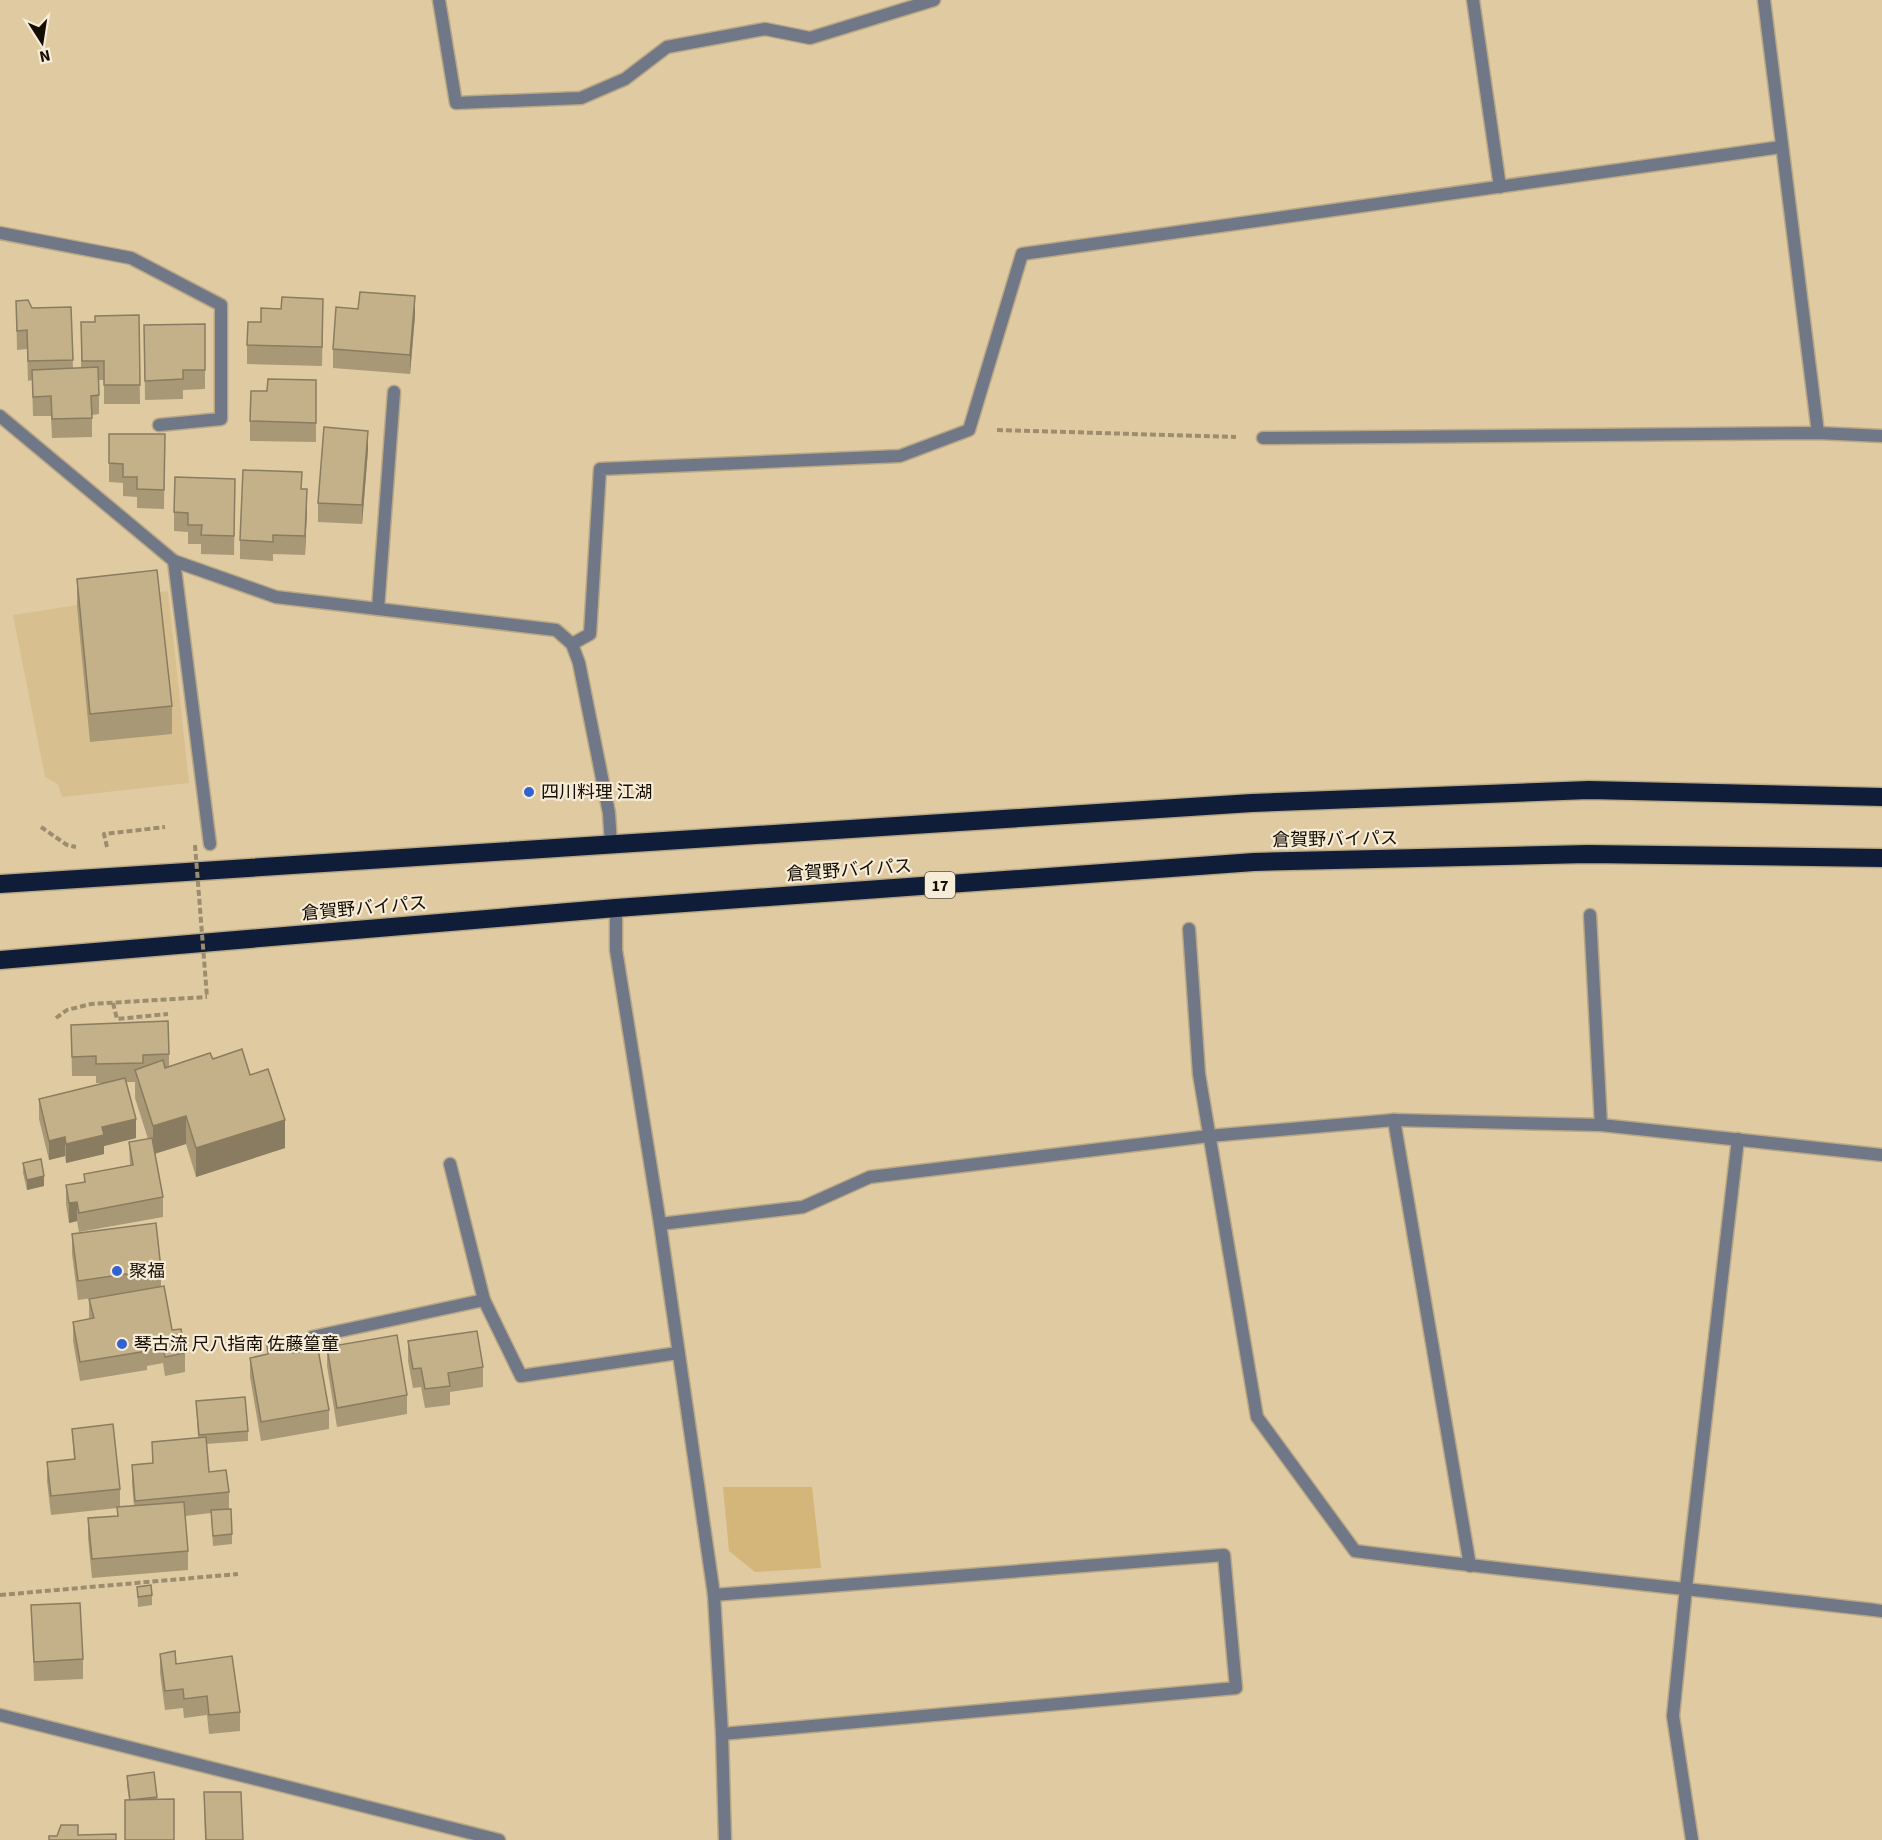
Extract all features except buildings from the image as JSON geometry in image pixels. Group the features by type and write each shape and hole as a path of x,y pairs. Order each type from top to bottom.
{"highway":[{"name":"倉賀野バイパス","path":"0,884 1252,803 1589,790 1882,797"},
{"name":"倉賀野バイパス","path":"0,960 616,908 1254,862 1588,854 1882,858"}],"street":[{"path":"439,0 456,104 581,98 625,79 667,47 765,29 810,38 934,0"},
{"path":"1473,0 1500,186"},
{"path":"1764,0 1818,433"},
{"path":"572,644 590,634 600,469 900,456 969,430 1022,254 1781,147"},
{"path":"0,233 131,258 221,305 221,419 159,425"},
{"path":"378,609 394,392"},
{"path":"0,416 174,561 276,597 556,630 572,644 579,663 609,813 611,845"},
{"path":"1263,438 1818,433 1882,436"},
{"path":"174,561 210,843"},
{"path":"616,908 616,950 660,1224 714,1595 725,1840"},
{"path":"1590,915 1601,1125"},
{"path":"1189,929 1198,1074 1257,1417 1355,1551 1470,1566 1882,1611"},
{"path":"660,1224 803,1207 870,1177 1209,1136 1394,1120 1601,1125 1882,1155"},
{"path":"1394,1120 1470,1566"},
{"path":"1692,1840 1673,1716 1738,1138"},
{"path":"450,1164 484,1300 521,1376 678,1353"},
{"path":"312,1337 484,1300"},
{"path":"714,1595 1224,1555 1236,1688 722,1734"},
{"path":"0,1715 499,1840"}],"path":[{"path":"969,430 1263,438"},
{"path":"108,849 104,834 165,827"},
{"path":"56,1018 67,1010 91,1004 207,997 195,845"},
{"path":"113,1003 117,1019 168,1014"},
{"path":"0,1595 238,1574"}],"shaded area":[{"path":"168,591 189,783 62,797 58,784 45,777 13,615"},
{"path":"723,1487 812,1487 821,1568 755,1572 729,1551"}],"place":[{"name":"四川料理 江湖","path":"529,792"},
{"name":"聚福","path":"117,1271"},
{"name":"琴古流 尺八指南 佐藤篁童","path":"122,1344"}]}
